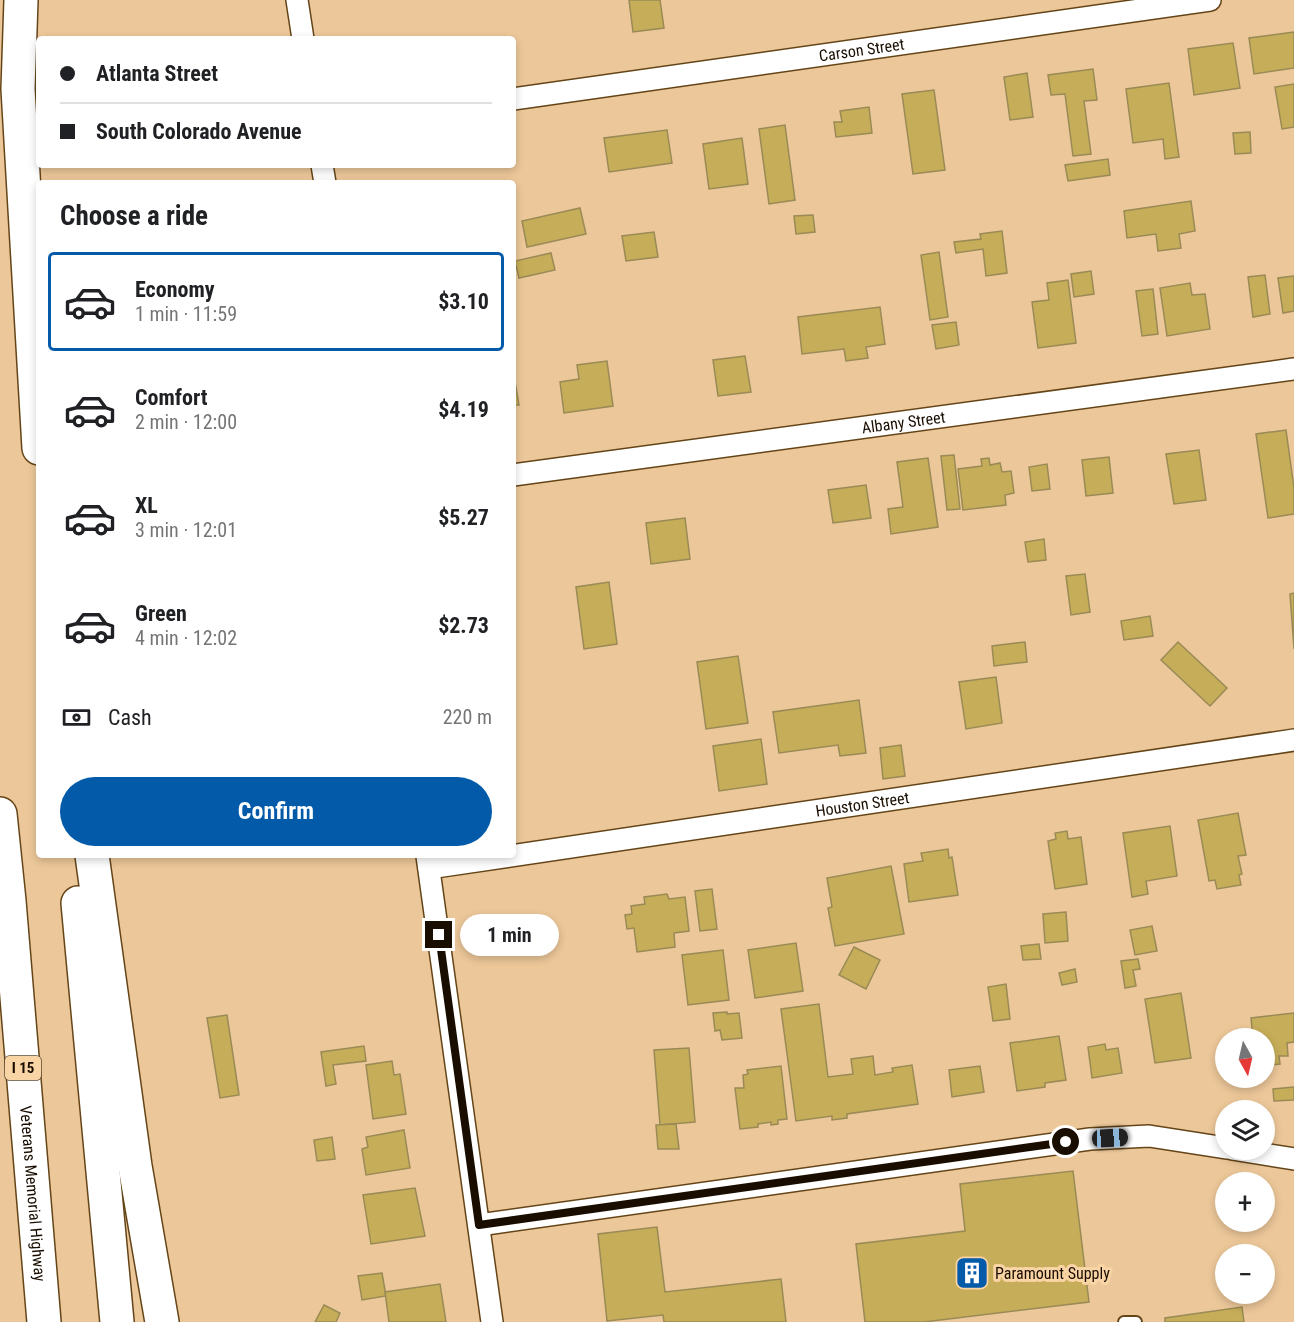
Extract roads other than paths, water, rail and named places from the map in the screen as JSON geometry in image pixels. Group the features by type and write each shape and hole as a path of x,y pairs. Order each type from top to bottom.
{"highway":[{"path":"21,0 18,89 36,397"},
{"name":"Veterans Memorial Highway","path":"0,814 44,1322"},
{"path":"73,858 117,1322"},
{"path":"92,858 135,1166 162,1322"}],"street":[{"path":"297,0 303,36"},
{"name":"Carson Street","path":"516,99 1210,0"},
{"name":"Albany Street","path":"516,475 1294,369"},
{"name":"Houston Street","path":"516,849 1294,740"},
{"name":"Houston Street","path":"428,861 449,858"},
{"path":"428,861 492,1322"},
{"path":"479,1225 1090,1139 1149,1136 1215,1146"},
{"path":"1275,1156 1294,1159"}],"lane":[{"path":"1124,1322 1136,1322"}],"place":[{"name":"Paramount Supply","path":"972,1273"}]}
